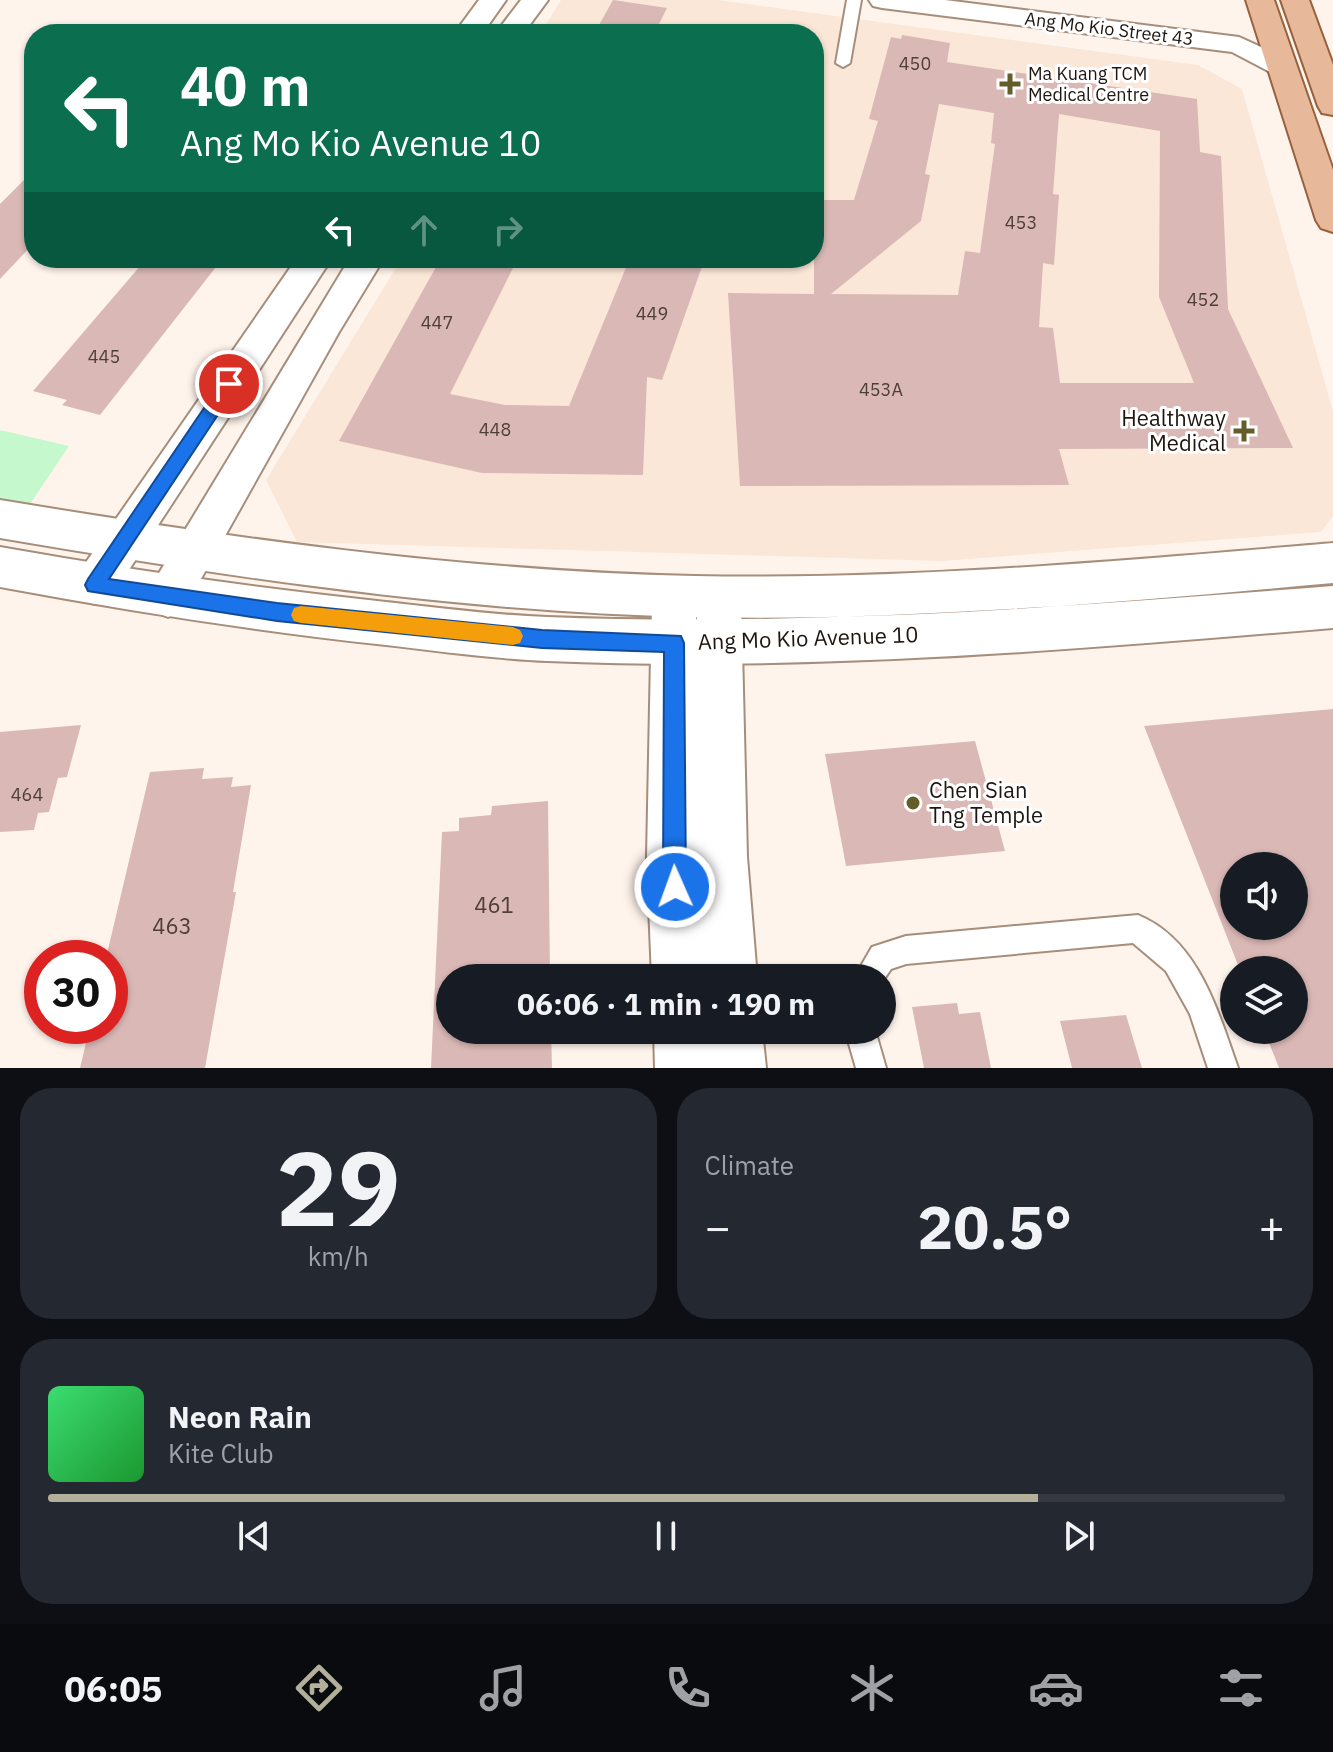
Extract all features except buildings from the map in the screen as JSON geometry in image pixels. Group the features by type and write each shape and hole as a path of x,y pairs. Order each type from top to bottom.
{"main road":[{"path":"1295,0 1333,106"},
{"path":"1262,6 1333,220"},
{"name":"Ang Mo Kio Avenue 10","path":"0,519 195,553 432,579 697,620 1083,627 1333,607"},
{"name":"Ang Mo Kio Avenue 10","path":"0,567 168,597 277,612 542,639 918,594 1142,580 1333,563"}],"street":[{"path":"475,24 493,0"},
{"path":"517,24 535,0"},
{"name":"Ang Mo Kio Street 43","path":"882,0 1239,45 1282,67"},
{"name":"Ang Mo Kio Street 43","path":"997,0 1205,24 1237,21 1262,6"},
{"path":"95,585 308,268"},
{"path":"168,597 361,268"},
{"path":"678,964 673,857 697,620"},
{"path":"697,620 729,964"},
{"path":"683,1044 684,1068"},
{"path":"735,1044 737,1068"}],"lane":[{"path":"843,63 854,0"},
{"path":"877,964 882,957 906,950 1138,929 1176,961 1202,1007 1223,1068"},
{"path":"864,1044 871,1068"}],"shaded area":[{"path":"561,0 717,0 1198,65 1242,89 1333,411 1333,516 1321,532 942,561 297,542 266,480 396,268 824,268 824,24 546,24"}],"green space":[{"path":"0,430 69,446 18,522 0,519"}],"slow traffic":[{"path":"301,615 513,636"}],"place":[{"name":"Ma Kuang TCM Medical Centre","path":"1010,84"},
{"name":"Healthway Medical","path":"1244,431"},
{"name":"Chen Sian Tng Temple","path":"913,803"}],"route":[{"path":"229,384 95,585 277,612 542,639 674,643 675,887"}]}
